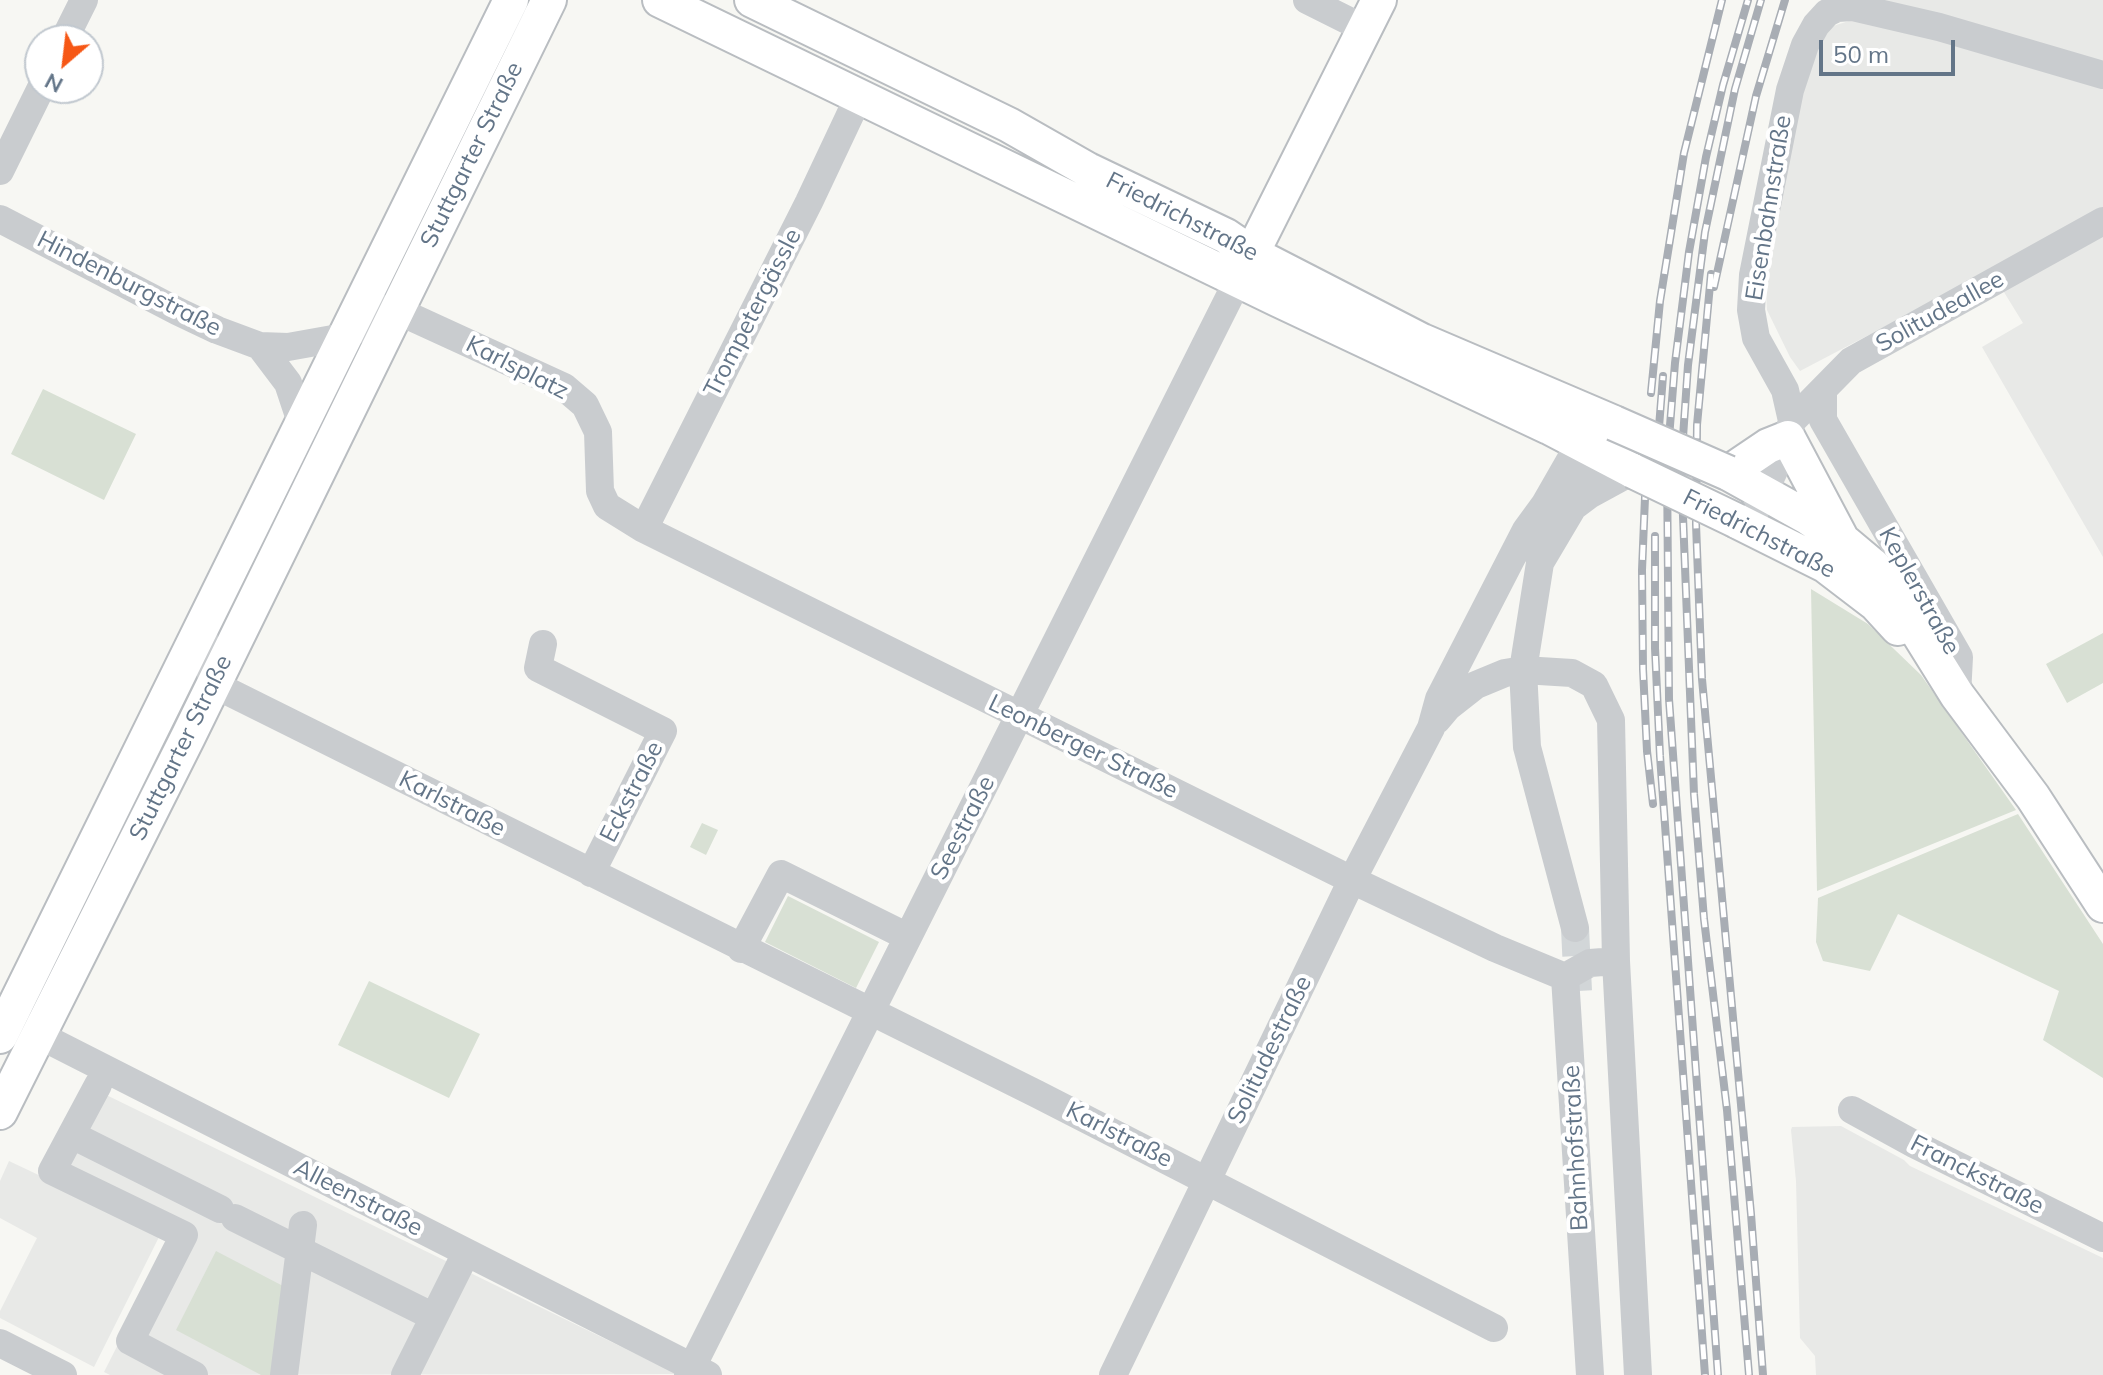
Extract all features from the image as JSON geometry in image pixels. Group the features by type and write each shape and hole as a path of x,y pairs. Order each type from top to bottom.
{"main road":[{"name":"Stuttgarter Straße","path":"3,1023 202,629 511,0"},
{"name":"Stuttgarter Straße","path":"0,1112 549,0"},
{"name":"Friedrichstraße","path":"660,0 1097,211 1245,267 1422,341 1593,431 1728,473 1764,491 1842,540 1873,566 1891,589 1957,695"},
{"name":"Friedrichstraße","path":"701,0 947,119 1070,189 1097,211"},
{"name":"Friedrichstraße","path":"752,0 1009,125 1088,170 1226,236 1245,267"},
{"path":"1245,267 1372,15"},
{"name":"Friedrichstraße","path":"947,119 1062,165 1088,170"},
{"path":"1728,473 1790,430 1842,540"},
{"name":"Friedrichstraße","path":"1593,431 1633,471 1743,523 1825,565 1852,583 1876,604 1957,695"},
{"path":"1957,695 2033,797 2103,905"}],"street":[{"path":"72,24 84,0"},
{"path":"1307,0 1372,15"},
{"path":"1854,3 2103,75"},
{"name":"Eisenbahnstraße","path":"1790,430 1785,390 1756,338 1751,310 1753,275 1787,102 1805,45 1827,13 1854,3"},
{"name":"Trompetergässle","path":"644,529 859,96"},
{"path":"0,171 33,104"},
{"name":"Hindenburgstraße","path":"0,219 204,324 260,346 288,347 344,337 382,309 396,310"},
{"name":"Solitudeallee","path":"1790,430 1851,361 2103,221"},
{"name":"Stuttgarter Straße","path":"385,253 384,287 396,310"},
{"name":"Seestraße","path":"697,1372 908,937 1245,267"},
{"name":"Karlsplatz","path":"396,310 564,387 585,405 598,432 600,491 607,506"},
{"path":"344,337 356,352 360,383"},
{"path":"260,346 288,383 302,425"},
{"name":"Keplerstraße","path":"1823,391 1823,420 1959,657 1957,695"},
{"path":"1743,523 1764,491 1790,430"},
{"path":"1575,928 1527,747 1523,670 1540,563 1538,539 1545,504 1593,431"},
{"path":"1540,563 1573,507 1593,431"},
{"path":"1573,507 1633,471"},
{"name":"Solitudestraße","path":"1431,728 1439,699 1496,587 1526,530 1545,504"},
{"name":"Leonberger Straße","path":"607,506 644,529 1352,880 1495,948 1565,977"},
{"path":"202,629 213,684"},
{"name":"Eckstraße","path":"543,644 538,668 663,731 591,873"},
{"name":"Solitudestraße","path":"1113,1375 1352,880 1431,728 1448,707 1476,685 1505,673 1523,670"},
{"name":"Bahnhofstraße","path":"1523,670 1572,673 1594,685 1611,720 1616,961 1638,1375"},
{"name":"Karlstraße","path":"213,684 1207,1180 1494,1328"},
{"path":"741,949 781,874 908,937"},
{"path":"1565,977 1590,963 1616,961"},
{"name":"Bahnhofstraße","path":"1565,977 1590,1375"},
{"name":"Alleenstraße","path":"3,1023 38,1036 697,1372"},
{"path":"98,1085 52,1171 184,1235 130,1341 194,1375"},
{"name":"Franckstraße","path":"1852,1110 2103,1238"},
{"path":"72,1135 228,1214 301,1238 434,1317"},
{"path":"284,1375 301,1238"},
{"path":"405,1375 461,1263"},
{"path":"0,1343 63,1375"}],"shaded area":[{"path":"1866,0 2103,0 2103,557 1982,347 2023,323 1991,271 1800,371 1767,310 1765,273 1798,93 1819,36 1836,25 1859,18"},
{"path":"43,389 136,434 104,500 11,454"},
{"path":"1811,589 1868,624 1921,675 2016,810 1817,891"},
{"path":"2103,633 2103,683 2067,703 2046,664"},
{"path":"2018,814 2103,944 2103,1078 2043,1040 2059,991 1898,914 1870,971 1823,961 1816,942 1818,898"},
{"path":"702,823 718,830 706,855 690,847"},
{"path":"788,896 879,942 856,988 765,942"},
{"path":"369,981 480,1034 449,1098 338,1045"},
{"path":"90,1087 677,1374 110,1375 104,1372 172,1238 46,1175"},
{"path":"1841,1126 1910,1166 2103,1258 2103,1375 1816,1375 1815,1356 1800,1338 1796,1181 1791,1130 1792,1127"},
{"path":"9,1161 161,1233 94,1367 0,1318 0,1311 37,1238 0,1218 0,1181"},
{"path":"216,1251 283,1286 272,1375 261,1375 176,1330"}],"tunnel":[{"path":"1575,928 1578,991"}],"railway":[{"path":"1651,393 1660,301 1684,153 1722,0"},
{"path":"1718,1375 1669,699 1667,463 1675,363 1689,252 1706,157 1748,0"},
{"path":"1749,1375 1727,1110 1704,919 1694,794 1681,466 1688,365 1705,232 1735,89 1761,0"},
{"path":"1714,287 1756,96 1785,0"},
{"path":"1711,274 1697,425 1696,524 1702,679 1763,1375"},
{"path":"1658,440 1663,376"},
{"path":"1648,425 1642,570 1643,669 1653,804"},
{"path":"1655,536 1655,648 1660,756 1705,1375"}]}
